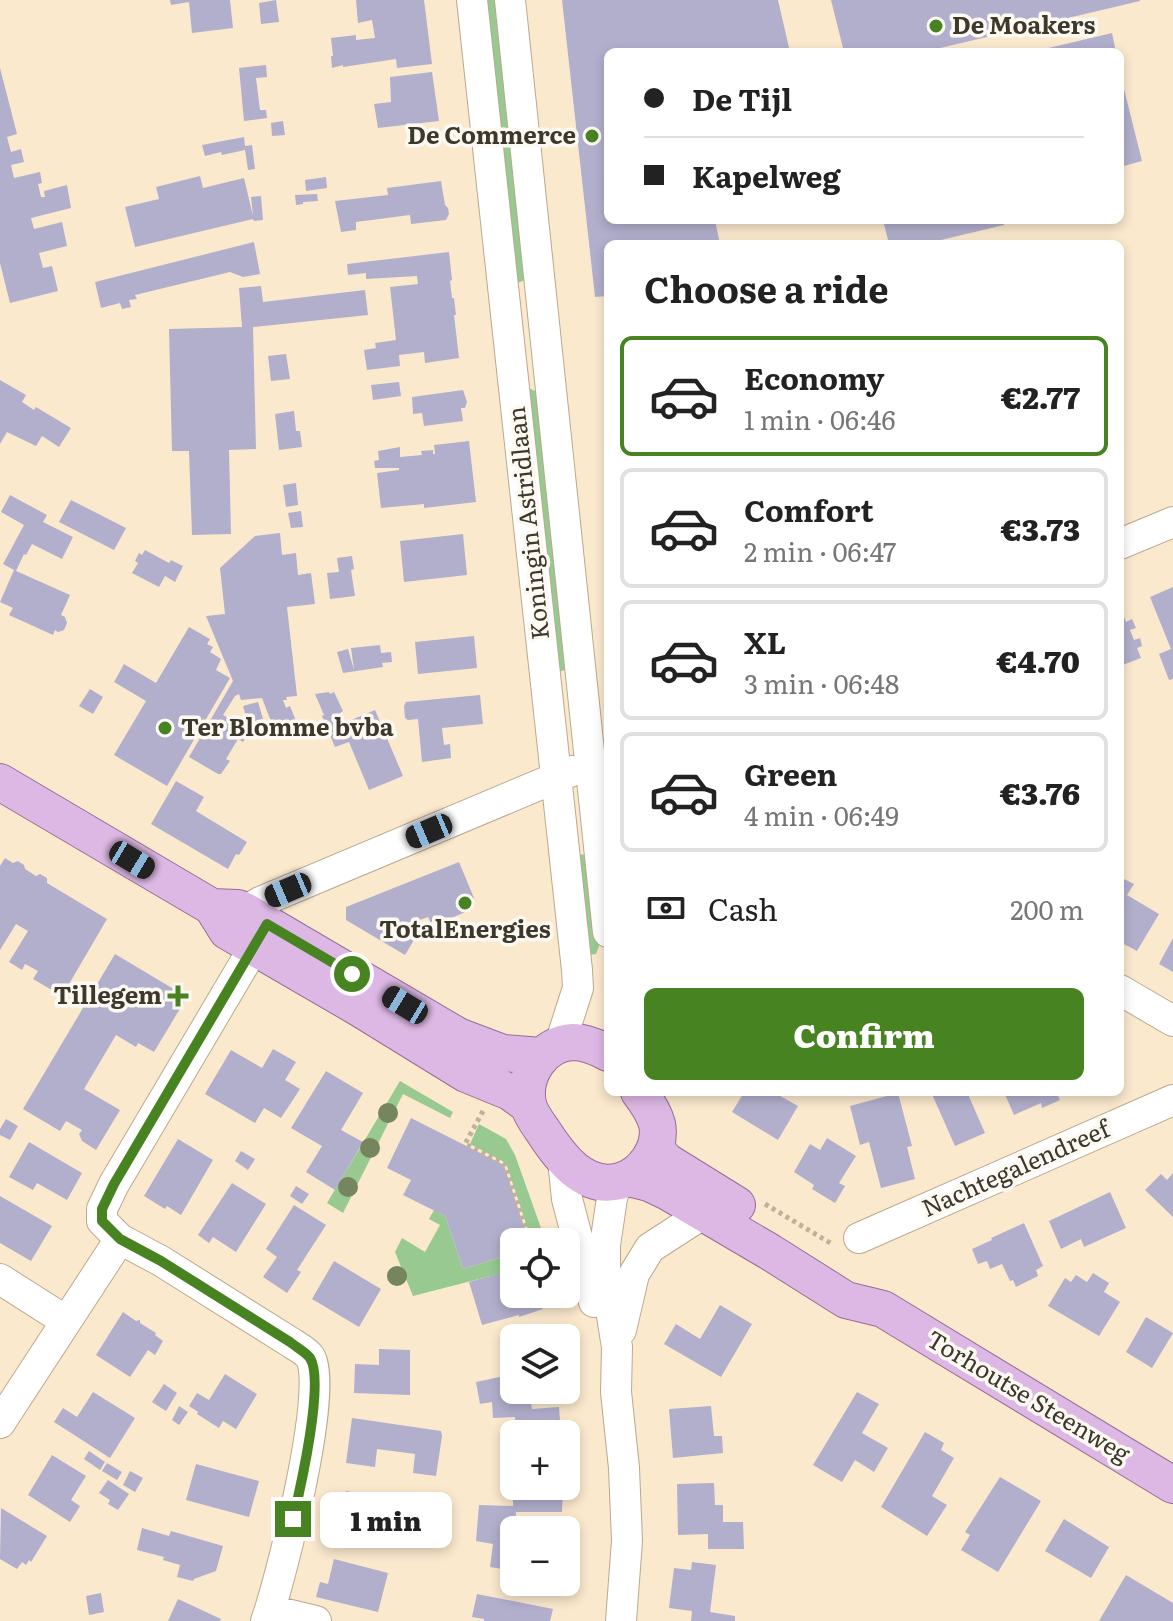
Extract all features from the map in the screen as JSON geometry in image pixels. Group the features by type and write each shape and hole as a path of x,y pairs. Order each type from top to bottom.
{"main road":[{"path":"0,782 242,925 458,1036 503,1053 551,1050 574,1042 604,1051"},
{"path":"242,925 359,1008 466,1074 510,1092 528,1105 563,1160"},
{"path":"528,1105 533,1068 551,1050"},
{"path":"623,1180 643,1169 655,1148 657,1126 642,1096"},
{"name":"Torhoutse Steenweg","path":"655,1148 666,1161 859,1278 883,1309"},
{"name":"Torhoutse Steenweg","path":"563,1160 579,1174 599,1182 623,1180 649,1183 770,1252 846,1300 883,1309 1173,1485"}],"street":[{"name":"Koningin Astridlaan","path":"472,0 578,988 551,1050"},
{"name":"Koningin Astridlaan","path":"510,0 546,338 598,685 604,846"},
{"path":"510,343 546,338"},
{"path":"1124,542 1173,522"},
{"path":"316,1621 268,1616 301,1488 315,1394 310,1357 161,1261 120,1239 102,1221 102,1209 242,925 260,902 600,759"},
{"path":"1124,992 1173,1021"},
{"name":"Nachtegalendreef","path":"846,1241 1173,1100"},
{"path":"563,1160 567,1199 616,1392"},
{"path":"621,1621 627,1541 624,1468 616,1392 617,1347 605,1273 605,1245 611,1203 623,1180"},
{"path":"617,1347 634,1274 650,1248 704,1213"},
{"path":"0,1423 120,1239"},
{"path":"0,1279 66,1321"}],"path":[{"path":"487,1105 464,1143 504,1164 525,1228"},
{"path":"758,1200 846,1241"}],"green space":[{"path":"481,0 496,0 525,280 517,283"},
{"path":"531,389 538,393 565,670 558,672 526,391"},
{"path":"579,854 589,858 599,946 596,954 589,955"},
{"path":"400,1081 453,1112 450,1118 403,1094 343,1213 327,1203"},
{"path":"479,1124 506,1139 515,1155 541,1228 527,1228 506,1163 470,1144"},
{"path":"434,1210 445,1216 463,1269 500,1257 500,1274 413,1296 395,1252 402,1238 425,1252 440,1225 429,1219"}],"building":[{"path":"170,0 230,0 233,28 192,33 189,2 171,5"},
{"path":"276,0 279,22 261,24 259,3"},
{"path":"356,0 424,0 432,64 397,68 396,59 332,68 331,38 356,35 356,40 375,38 372,20 358,23"},
{"name":"De Commerce","path":"562,0 778,0 789,48 604,48 604,224 716,224 719,240 604,240 604,296 595,297"},
{"name":"De Moakers","path":"831,0 1140,0 940,48 843,48"},
{"path":"1112,33 1115,48 1049,48"},
{"path":"266,65 267,77 256,78 260,110 266,110 267,118 244,121 239,68"},
{"path":"0,68 17,134 7,137 11,152 21,149 24,162 11,165 14,178 40,172 42,183 38,184 41,197 45,197 44,191 67,185 71,208 31,218 34,229 62,222 67,246 39,253 43,268 52,266 58,291 10,303 0,263"},
{"path":"432,72 439,121 378,128 374,104 391,102 390,77"},
{"path":"1124,89 1142,161 1124,166"},
{"path":"283,121 285,135 272,136 271,123"},
{"path":"244,137 245,146 252,145 255,169 248,170 245,150 205,156 202,145"},
{"path":"200,176 203,188 244,178 253,216 251,197 261,196 263,220 253,219 135,247 125,207 159,199 156,187"},
{"path":"326,177 327,188 306,191 305,180"},
{"path":"441,181 449,214 446,220 411,224 410,215 356,222 356,230 341,232 335,201 388,195 387,188"},
{"path":"317,194 318,201 296,205 295,195"},
{"path":"884,224 1004,225 941,240 888,240"},
{"path":"254,242 260,274 243,277 230,272 135,295 137,299 129,300 131,307 122,309 120,303 101,308 95,282"},
{"path":"449,252 459,358 425,363 424,352 399,355 400,366 367,370 364,350 376,348 375,343 396,340 390,287 418,284 417,276 366,279 366,273 348,275 347,264"},
{"path":"261,286 263,302 365,290 368,315 253,327 256,449 229,450 231,534 192,535 189,451 172,451 169,329 242,327 239,288"},
{"path":"286,354 290,379 271,381 268,356"},
{"path":"0,380 26,395 22,402 71,428 59,447 42,436 36,446 7,432 0,444"},
{"path":"399,382 401,396 373,400 371,385"},
{"path":"463,390 467,402 465,408 461,408 463,421 424,426 422,413 413,414 412,397"},
{"path":"294,411 302,447 279,450 275,414"},
{"path":"469,441 476,502 424,508 424,504 381,508 377,473 399,468 375,468 374,461 379,460 378,451 400,447 400,457 422,455 421,451 433,450 435,454 434,445"},
{"path":"296,483 298,505 286,507 283,485"},
{"path":"10,495 47,515 43,522 73,537 62,559 32,544 16,571 3,564 24,525 1,512"},
{"path":"71,500 126,528 114,550 59,522"},
{"path":"301,511 303,527 291,528 288,513"},
{"path":"280,533 282,555 296,553 298,575 311,573 315,604 287,607 297,696 283,700 286,708 290,706 298,726 294,728 292,723 271,732 269,726 272,724 262,698 241,700 239,694 235,696 223,715 251,728 243,742 238,739 226,759 230,761 218,774 189,757 233,681 206,616 225,614 220,568 255,536"},
{"path":"463,534 467,575 404,582 400,541"},
{"path":"145,550 169,563 171,560 183,566 175,582 165,576 159,587 132,573 139,553 142,555"},
{"path":"352,556 355,596 330,599 327,573 339,572 337,558"},
{"path":"14,570 70,595 61,615 67,623 64,630 55,630 53,635 9,615 13,608 0,602"},
{"path":"1173,587 1173,679 1169,680 1159,654 1171,649 1150,597"},
{"path":"1124,617 1126,622 1132,619 1136,628 1130,630 1134,640 1140,638 1142,646 1137,648 1141,658 1124,664"},
{"name":"Ter Blomme bvba","path":"189,627 210,639 207,644 213,647 210,652 221,659 216,670 230,678 167,786 114,755 146,701 114,682 124,664 156,683"},
{"path":"474,636 477,668 418,674 415,642"},
{"path":"380,645 381,653 391,652 392,662 382,663 383,667 343,673 337,652 348,649 354,670 351,648"},
{"path":"90,689 103,697 93,714 79,706"},
{"path":"334,692 343,711 340,713 344,723 375,710 403,776 369,790 349,742 335,747 322,716 315,694"},
{"path":"480,695 483,724 442,728 444,745 450,744 451,758 422,762 418,719 405,718 406,702"},
{"path":"258,702 263,719 248,723 243,706"},
{"path":"176,781 204,797 196,811 247,842 228,869 151,824"},
{"path":"5,858 13,863 18,861 36,876 40,874 47,878 47,883 107,919 62,996 33,979 38,971 25,964 22,970 9,962 28,931 16,924 0,950 0,866"},
{"path":"459,862 474,898 468,911 432,926 428,917 417,921 423,925 405,955 346,920 346,907"},
{"path":"1124,879 1134,884 1127,895 1159,914 1137,951 1124,944"},
{"path":"1173,938 1173,972 1159,964"},
{"path":"115,954 187,997 154,1052 138,1043 136,1047 116,1035 84,1089 120,1110 96,1150 82,1141 79,1134 82,1130 66,1121 60,1131 23,1109"},
{"path":"273,1049 296,1062 285,1080 300,1089 281,1118 264,1108 255,1123 205,1094 231,1050 262,1068"},
{"path":"326,1071 363,1093 341,1130 363,1142 335,1190 306,1172 322,1146 291,1128"},
{"path":"742,1096 780,1096 798,1106 778,1140 732,1112"},
{"path":"899,1096 912,1146 907,1147 915,1179 881,1188 869,1142 860,1145 850,1106"},
{"path":"933,1096 969,1096 985,1133 955,1146"},
{"path":"1006,1096 1058,1096 1060,1100 1042,1108 1041,1103 1014,1115"},
{"path":"411,1118 504,1165 524,1228 500,1228 500,1257 463,1269 445,1216 403,1195 411,1180 387,1168"},
{"path":"6,1119 18,1126 10,1140 0,1135"},
{"path":"827,1138 856,1156 839,1183 845,1186 835,1203 812,1189 814,1185 794,1172 810,1144 820,1150"},
{"path":"178,1139 213,1160 181,1215 144,1196"},
{"path":"29,1142 82,1173 67,1200 37,1183 33,1190 9,1177"},
{"path":"241,1151 255,1159 248,1170 235,1161"},
{"path":"1173,1173 1173,1217 1145,1190 1161,1174 1167,1180"},
{"path":"232,1183 266,1204 236,1252 213,1237 209,1243 198,1235"},
{"path":"296,1186 309,1194 302,1204 290,1196"},
{"path":"1110,1192 1126,1228 1084,1247 1081,1239 1061,1249 1049,1221"},
{"path":"0,1196 52,1226 31,1261 0,1243"},
{"path":"294,1205 326,1225 297,1270 301,1272 287,1293 263,1277 277,1257 266,1249"},
{"path":"1024,1223 1043,1266 1036,1270 1038,1276 1016,1287 1002,1264 990,1269 987,1261 978,1264 972,1249"},
{"path":"334,1261 381,1289 359,1327 312,1299"},
{"path":"500,1273 500,1308 543,1309 482,1325 469,1282"},
{"path":"1093,1273 1109,1283 1104,1292 1120,1302 1099,1336 1048,1306 1065,1278 1071,1282 1076,1275 1087,1282"},
{"path":"720,1305 752,1324 721,1377 664,1344 676,1324 700,1339"},
{"path":"123,1312 136,1321 140,1320 163,1341 155,1355 148,1350 130,1377 96,1355"},
{"path":"1146,1317 1173,1333 1152,1368 1126,1352"},
{"path":"379,1349 410,1350 410,1395 354,1393 355,1364 379,1365"},
{"path":"225,1374 257,1394 236,1429 223,1421 219,1428 189,1406 197,1393 209,1400"},
{"path":"500,1377 500,1404 531,1404 532,1409 559,1407 560,1420 493,1418 492,1402 480,1404 476,1382"},
{"path":"164,1384 177,1393 166,1411 152,1402"},
{"path":"93,1392 135,1418 110,1458 54,1422 63,1408 77,1417"},
{"path":"857,1392 879,1404 862,1433 888,1448 874,1472 855,1460 842,1482 813,1465"},
{"path":"179,1406 188,1412 179,1425 172,1420"},
{"path":"711,1406 714,1436 722,1436 723,1453 673,1458 669,1409"},
{"path":"352,1418 441,1431 436,1476 413,1473 415,1454 377,1449 375,1467 346,1463"},
{"path":"925,1432 944,1443 941,1450 954,1458 932,1496 947,1505 927,1536 881,1507"},
{"path":"89,1451 105,1462 100,1470 84,1459"},
{"path":"52,1455 86,1476 71,1500 80,1506 70,1522 28,1495"},
{"path":"107,1463 122,1472 117,1480 102,1471"},
{"path":"196,1464 259,1481 249,1517 186,1500"},
{"path":"130,1471 143,1478 135,1492 123,1485"},
{"path":"1000,1477 1041,1501 998,1572 961,1550 970,1535 965,1532"},
{"path":"108,1480 129,1494 118,1510 99,1493"},
{"path":"714,1483 715,1505 723,1505 723,1522 743,1522 744,1549 708,1549 708,1534 678,1535 677,1484"},
{"path":"346,1491 394,1500 386,1543 332,1533 335,1515 341,1516"},
{"path":"513,1500 562,1500 562,1512 516,1512 516,1516 500,1516 500,1569 490,1567 493,1544 476,1541 479,1505 513,1506"},
{"path":"1,1508 47,1536 31,1562 29,1560 26,1565 22,1562 17,1569 0,1559"},
{"path":"1064,1519 1109,1547 1091,1578 1045,1551"},
{"path":"142,1528 169,1536 171,1531 223,1546 216,1571 193,1581 177,1577 180,1565 137,1550"},
{"path":"334,1559 388,1573 378,1612 316,1597 320,1582 328,1584"},
{"path":"692,1562 716,1565 710,1612 735,1616 735,1621 691,1621 692,1611 669,1608 674,1568 691,1570"},
{"path":"1126,1575 1173,1603 1173,1621 1099,1621"},
{"path":"101,1593 104,1612 89,1615 86,1596"},
{"path":"477,1594 553,1609 550,1621 484,1621 472,1617"},
{"path":"178,1599 221,1619 168,1621"}],"place":[{"name":"De Moakers","path":"936,26"},
{"name":"De Commerce","path":"592,136"},
{"name":"Ter Blomme bvba","path":"165,728"},
{"name":"TotalEnergies","path":"465,903"},
{"name":"Tillegem","path":"178,996"}],"route":[{"path":"293,1519 301,1488 315,1394 310,1357 161,1261 120,1239 102,1221 102,1209 267,924 352,974"}]}
